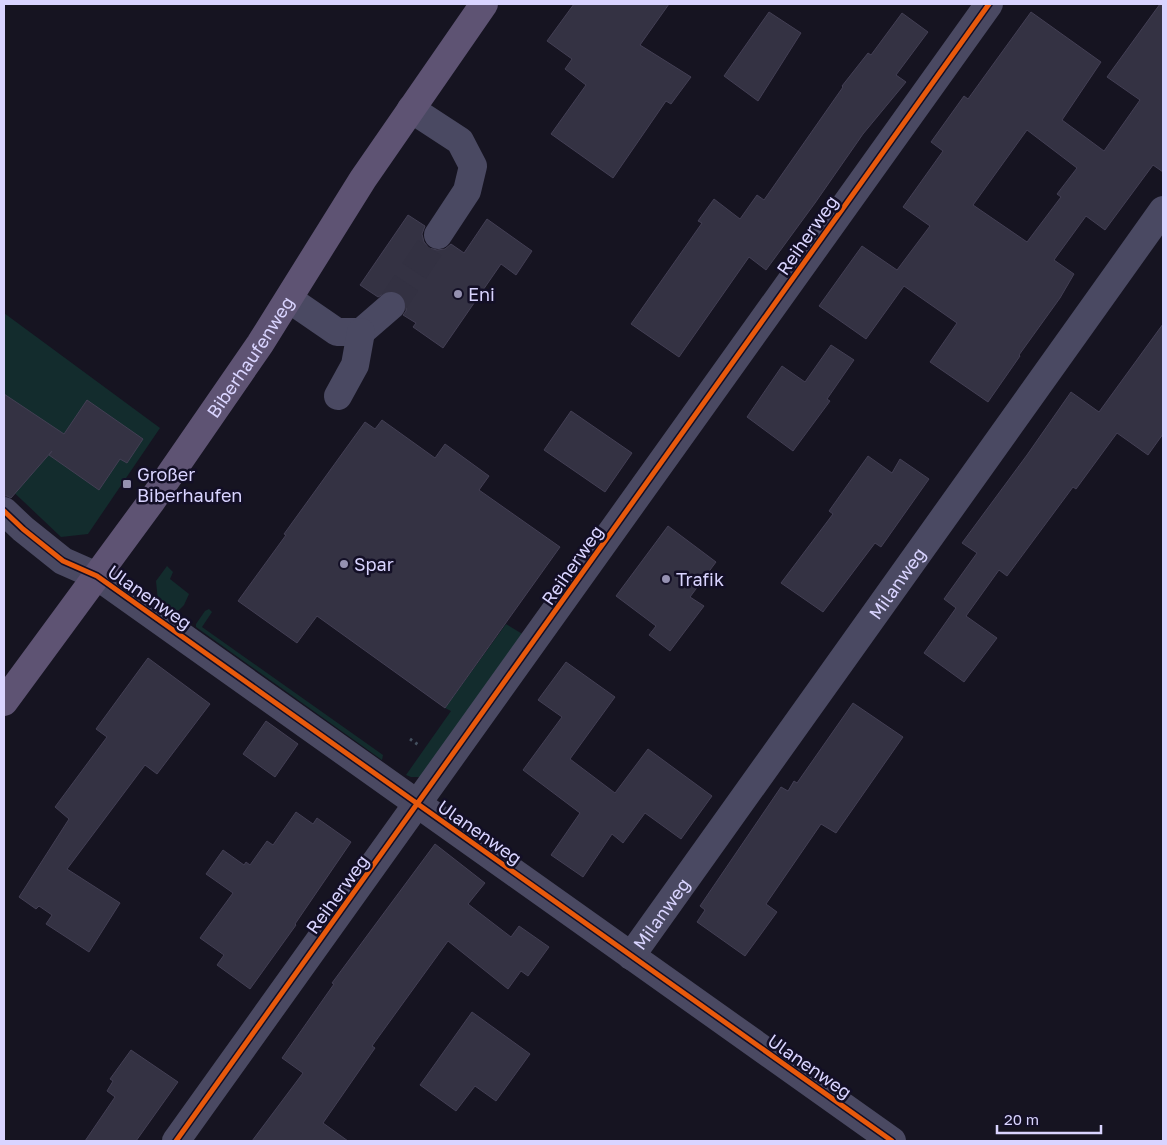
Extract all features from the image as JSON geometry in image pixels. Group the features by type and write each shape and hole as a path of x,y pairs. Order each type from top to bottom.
{"main road":[{"name":"Biberhaufenweg","path":"4,702 151,502 289,299 363,179 484,4"}],"street":[{"name":"Reiherweg","path":"176,1141 989,4"},
{"path":"411,109 460,141 473,166 467,190 438,235"},
{"name":"Milanweg","path":"631,956 1163,210"},
{"path":"289,299 338,332 361,332"},
{"path":"338,396 355,365 361,332 391,306"},
{"name":"Ulanenweg","path":"4,511 63,561 97,576 892,1141"}],"green space":[{"path":"4,313 160,428 88,534 61,537 4,483"},
{"path":"167,566 173,572 170,579 189,594 184,605 177,612 158,601 156,581"},
{"path":"209,609 212,612 202,627 383,755 382,760 196,627 205,611"},
{"path":"506,624 524,635 421,777 406,775 451,711 445,708"}],"building":[{"path":"574,4 669,4 640,45 691,77 671,104 666,101 613,178 551,134 586,85 565,69 572,59 547,41"},
{"path":"1160,4 1163,4 1163,172 1153,165 1105,230 1086,216 1054,260 1074,274 1060,298 988,402 930,362 957,323 904,286 866,339 819,306 862,246 897,270 930,226 903,207 943,151 931,142 964,96 968,99 1031,12 1101,62 1062,120 1104,151 1140,100 1107,77","holes":["1027,130 1077,168 1057,194 1061,197 1027,242 973,205"]},
{"path":"769,12 801,33 758,101 724,76"},
{"path":"902,13 928,32 896,75 906,82 863,134 766,270 749,257 679,357 631,324 702,223 698,221 714,199 740,219 757,195 764,200 842,86 868,53 871,55"},
{"path":"408,215 425,226 422,234 424,242 429,248 445,249 451,244 464,253 487,219 532,251 516,275 501,264 443,348 413,327 416,323 403,315 406,311 406,304 402,295 397,291 389,291 378,297 360,285"},
{"path":"1163,324 1163,434 1148,455 1117,433 1076,489 1073,487 1007,576 999,570 966,616 997,638 964,682 924,653 956,608 944,599 977,553 962,543 1071,392 1099,412"},
{"path":"831,345 854,360 827,399 830,401 793,451 747,417 782,366 805,382"},
{"path":"4,394 64,434 87,400 143,439 127,463 120,459 99,490 49,455 52,451 11,498 4,496"},
{"path":"571,411 632,453 605,492 544,450"},
{"name":"Spar","path":"382,420 435,458 445,444 489,476 479,490 560,547 445,708 317,616 297,643 238,601 365,422 375,429"},
{"path":"868,456 892,473 900,459 929,479 881,547 875,543 823,612 781,583 833,514 829,511"},
{"name":"Trafik","path":"668,526 716,562 690,597 704,606 670,651 649,635 656,626 616,596"},
{"path":"148,658 210,704 157,774 145,765 67,869 120,903 89,952 46,924 52,915 39,906 36,909 19,897 69,819 55,807 107,737 96,729"},
{"path":"566,662 615,697 570,759 615,793 648,749 712,796 681,839 645,813 623,843 612,834 583,877 551,855 580,813 523,770 562,717 538,700"},
{"path":"853,703 903,737 836,833 821,824 766,904 777,912 745,956 697,922 705,910 700,906 781,787 788,791 794,781 797,783"},
{"path":"266,721 298,744 275,777 243,754"},
{"path":"296,812 313,824 317,818 351,842 296,925 250,989 217,965 224,955 200,938 233,893 206,874 223,850 244,865 246,862 250,865 267,841 273,845"},
{"path":"435,844 485,883 468,904 511,937 519,926 549,947 528,976 521,971 508,989 448,941 372,1046 375,1048 323,1123 348,1141 252,1141 303,1073 282,1058 334,984 332,983"},
{"path":"472,1012 530,1054 496,1101 475,1086 456,1111 420,1085"},
{"path":"131,1050 178,1082 136,1141 85,1141 115,1097 107,1091 113,1081 110,1079"}],"tunnel":[{"path":"391,306 438,235"}],"cycle path":[{"path":"176,1141 989,4"},
{"path":"4,511 63,561 97,576 892,1141"}],"place":[{"name":"Eni","path":"458,294"},
{"name":"Großer Biberhaufen","path":"127,484"},
{"name":"Spar","path":"344,564"},
{"name":"Trafik","path":"666,579"}]}
